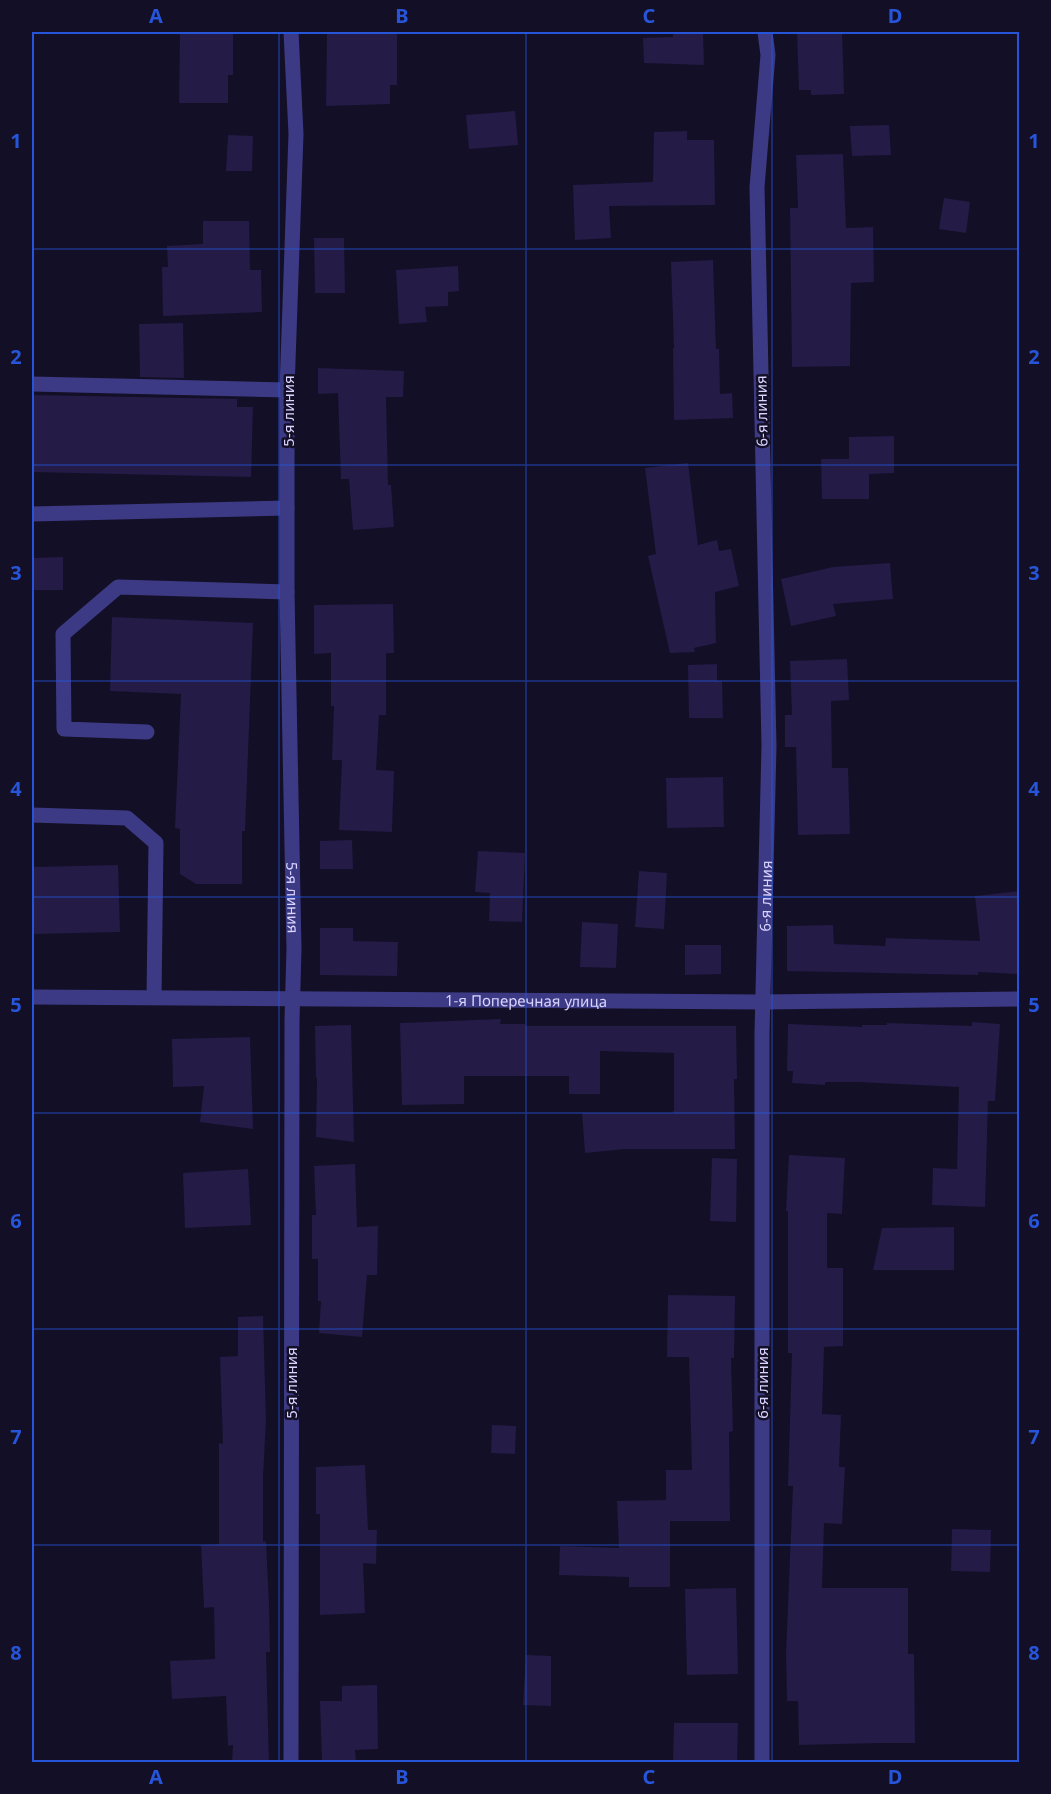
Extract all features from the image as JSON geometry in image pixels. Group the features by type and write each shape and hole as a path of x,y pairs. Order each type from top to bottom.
{"street":[{"name":"5-я линия","path":"291,32 296,134 287,390 287,592 294,949 292,999 291,1762"},
{"name":"6-я линия","path":"762,1762 762,1002 768,746 757,187 768,55 765,32"},
{"path":"32,384 287,390"},
{"path":"32,514 287,508"},
{"path":"147,732 64,729 63,634 118,587 287,592"},
{"path":"32,815 127,818 156,843 154,997"},
{"name":"1-я Поперечная улица","path":"32,997 762,1002 1020,999"}],"building":[{"path":"180,32 233,32 233,75 228,75 228,103 179,103"},
{"path":"327,32 397,32 397,85 390,85 390,104 326,106"},
{"path":"673,32 703,32 704,65 644,63 643,38 673,37"},
{"path":"797,32 842,32 844,94 811,95 811,90 799,90"},
{"path":"515,111 518,145 469,149 466,115"},
{"path":"889,125 891,155 852,156 850,126"},
{"path":"687,131 687,140 714,140 715,205 609,206 611,238 575,240 573,185 653,182 654,132"},
{"path":"228,135 253,136 252,171 226,171"},
{"path":"843,154 846,228 873,227 874,282 851,283 850,366 792,367 790,208 798,208 796,155"},
{"path":"944,198 970,202 966,233 939,229"},
{"path":"203,221 249,221 250,270 261,270 262,312 163,316 162,267 168,267 167,246 203,244"},
{"path":"314,238 344,238 345,293 315,293"},
{"path":"713,260 720,394 732,393 733,418 674,420 671,262"},
{"path":"458,266 459,291 448,292 448,306 425,307 427,322 399,324 396,270"},
{"path":"183,323 184,378 140,377 139,324"},
{"path":"318,368 404,371 403,397 386,397 388,485 391,485 394,527 353,530 349,479 341,479 338,393 318,394"},
{"path":"32,395 237,399 237,407 253,407 251,477 32,472"},
{"path":"894,436 894,473 869,474 869,499 822,499 821,459 849,459 849,437"},
{"path":"688,463 698,545 717,540 719,551 731,549 739,586 715,592 716,643 694,648 695,652 670,653 648,556 656,554 645,468"},
{"path":"63,557 63,590 32,590 32,558"},
{"path":"890,563 893,599 833,604 836,616 791,626 781,579 833,567"},
{"path":"393,604 394,653 386,653 386,715 379,715 376,770 394,771 392,832 339,830 342,760 332,760 334,706 331,706 331,653 314,654 314,605"},
{"path":"112,617 253,623 245,831 242,831 242,884 196,884 180,874 180,829 175,828 181,694 110,691"},
{"path":"847,659 849,700 831,701 832,768 848,768 850,834 798,835 796,747 785,747 785,715 792,715 790,661"},
{"path":"717,664 717,681 722,681 723,718 689,718 688,665"},
{"path":"723,777 724,827 667,828 666,778"},
{"path":"352,840 353,869 320,869 320,841"},
{"path":"478,851 525,853 522,922 489,921 490,893 475,892"},
{"path":"118,865 120,932 32,934 32,867"},
{"path":"639,871 667,873 664,929 635,927"},
{"path":"1020,891 1018,974 787,971 787,926 833,925 834,944 885,946 886,938 980,941 975,896"},
{"path":"582,922 618,924 616,968 580,967"},
{"path":"320,928 353,928 353,941 398,942 397,976 320,975"},
{"path":"685,945 721,945 721,974 685,975"},
{"path":"501,1019 500,1024 525,1024 525,1026 736,1026 735,1149 625,1149 585,1153 582,1113 673,1113 674,1053 600,1051 600,1094 569,1094 569,1076 464,1076 464,1104 402,1105 400,1023"},
{"path":"972,1022 1000,1024 995,1101 988,1101 985,1207 932,1205 933,1168 957,1169 959,1087 858,1082 825,1082 825,1085 792,1083 793,1071 787,1071 788,1024 862,1027 862,1025 887,1025 887,1023 972,1026"},
{"path":"351,1025 354,1142 316,1137 315,1026"},
{"path":"250,1037 253,1129 200,1122 204,1086 173,1087 172,1039"},
{"path":"789,1155 845,1158 842,1214 827,1213 827,1268 843,1268 843,1346 824,1347 822,1414 841,1415 839,1467 845,1467 842,1524 824,1523 822,1588 908,1588 908,1654 914,1654 915,1743 799,1745 798,1701 787,1701 786,1653 793,1486 788,1486 792,1353 788,1353 788,1211 786,1211"},
{"path":"712,1158 737,1159 736,1222 710,1221"},
{"path":"355,1164 357,1227 378,1226 377,1275 367,1275 362,1337 319,1333 321,1301 318,1301 318,1259 312,1259 312,1215 316,1215 314,1166"},
{"path":"248,1169 251,1225 185,1228 183,1173"},
{"path":"954,1227 954,1270 873,1270 882,1228"},
{"path":"668,1295 735,1296 734,1358 731,1358 733,1431 729,1432 730,1521 670,1521 670,1587 629,1587 629,1577 559,1575 560,1546 619,1548 617,1501 666,1500 666,1470 692,1470 689,1357 667,1357"},
{"path":"263,1316 266,1419 263,1542 266,1541 269,1604 270,1652 266,1652 269,1762 232,1762 233,1745 228,1746 226,1696 172,1699 170,1661 215,1659 214,1607 204,1608 201,1545 219,1544 219,1443 223,1444 220,1357 238,1356 238,1317"},
{"path":"492,1425 516,1426 515,1454 491,1453"},
{"path":"365,1465 368,1530 377,1530 376,1564 363,1563 365,1613 320,1615 320,1514 316,1514 316,1467"},
{"path":"952,1529 991,1530 990,1572 951,1571"},
{"path":"736,1588 738,1674 687,1675 685,1589"},
{"path":"526,1655 551,1656 551,1706 523,1705"},
{"path":"377,1685 378,1749 355,1750 356,1762 322,1762 320,1701 342,1701 342,1686"},
{"path":"674,1723 738,1723 737,1762 673,1762"}]}
